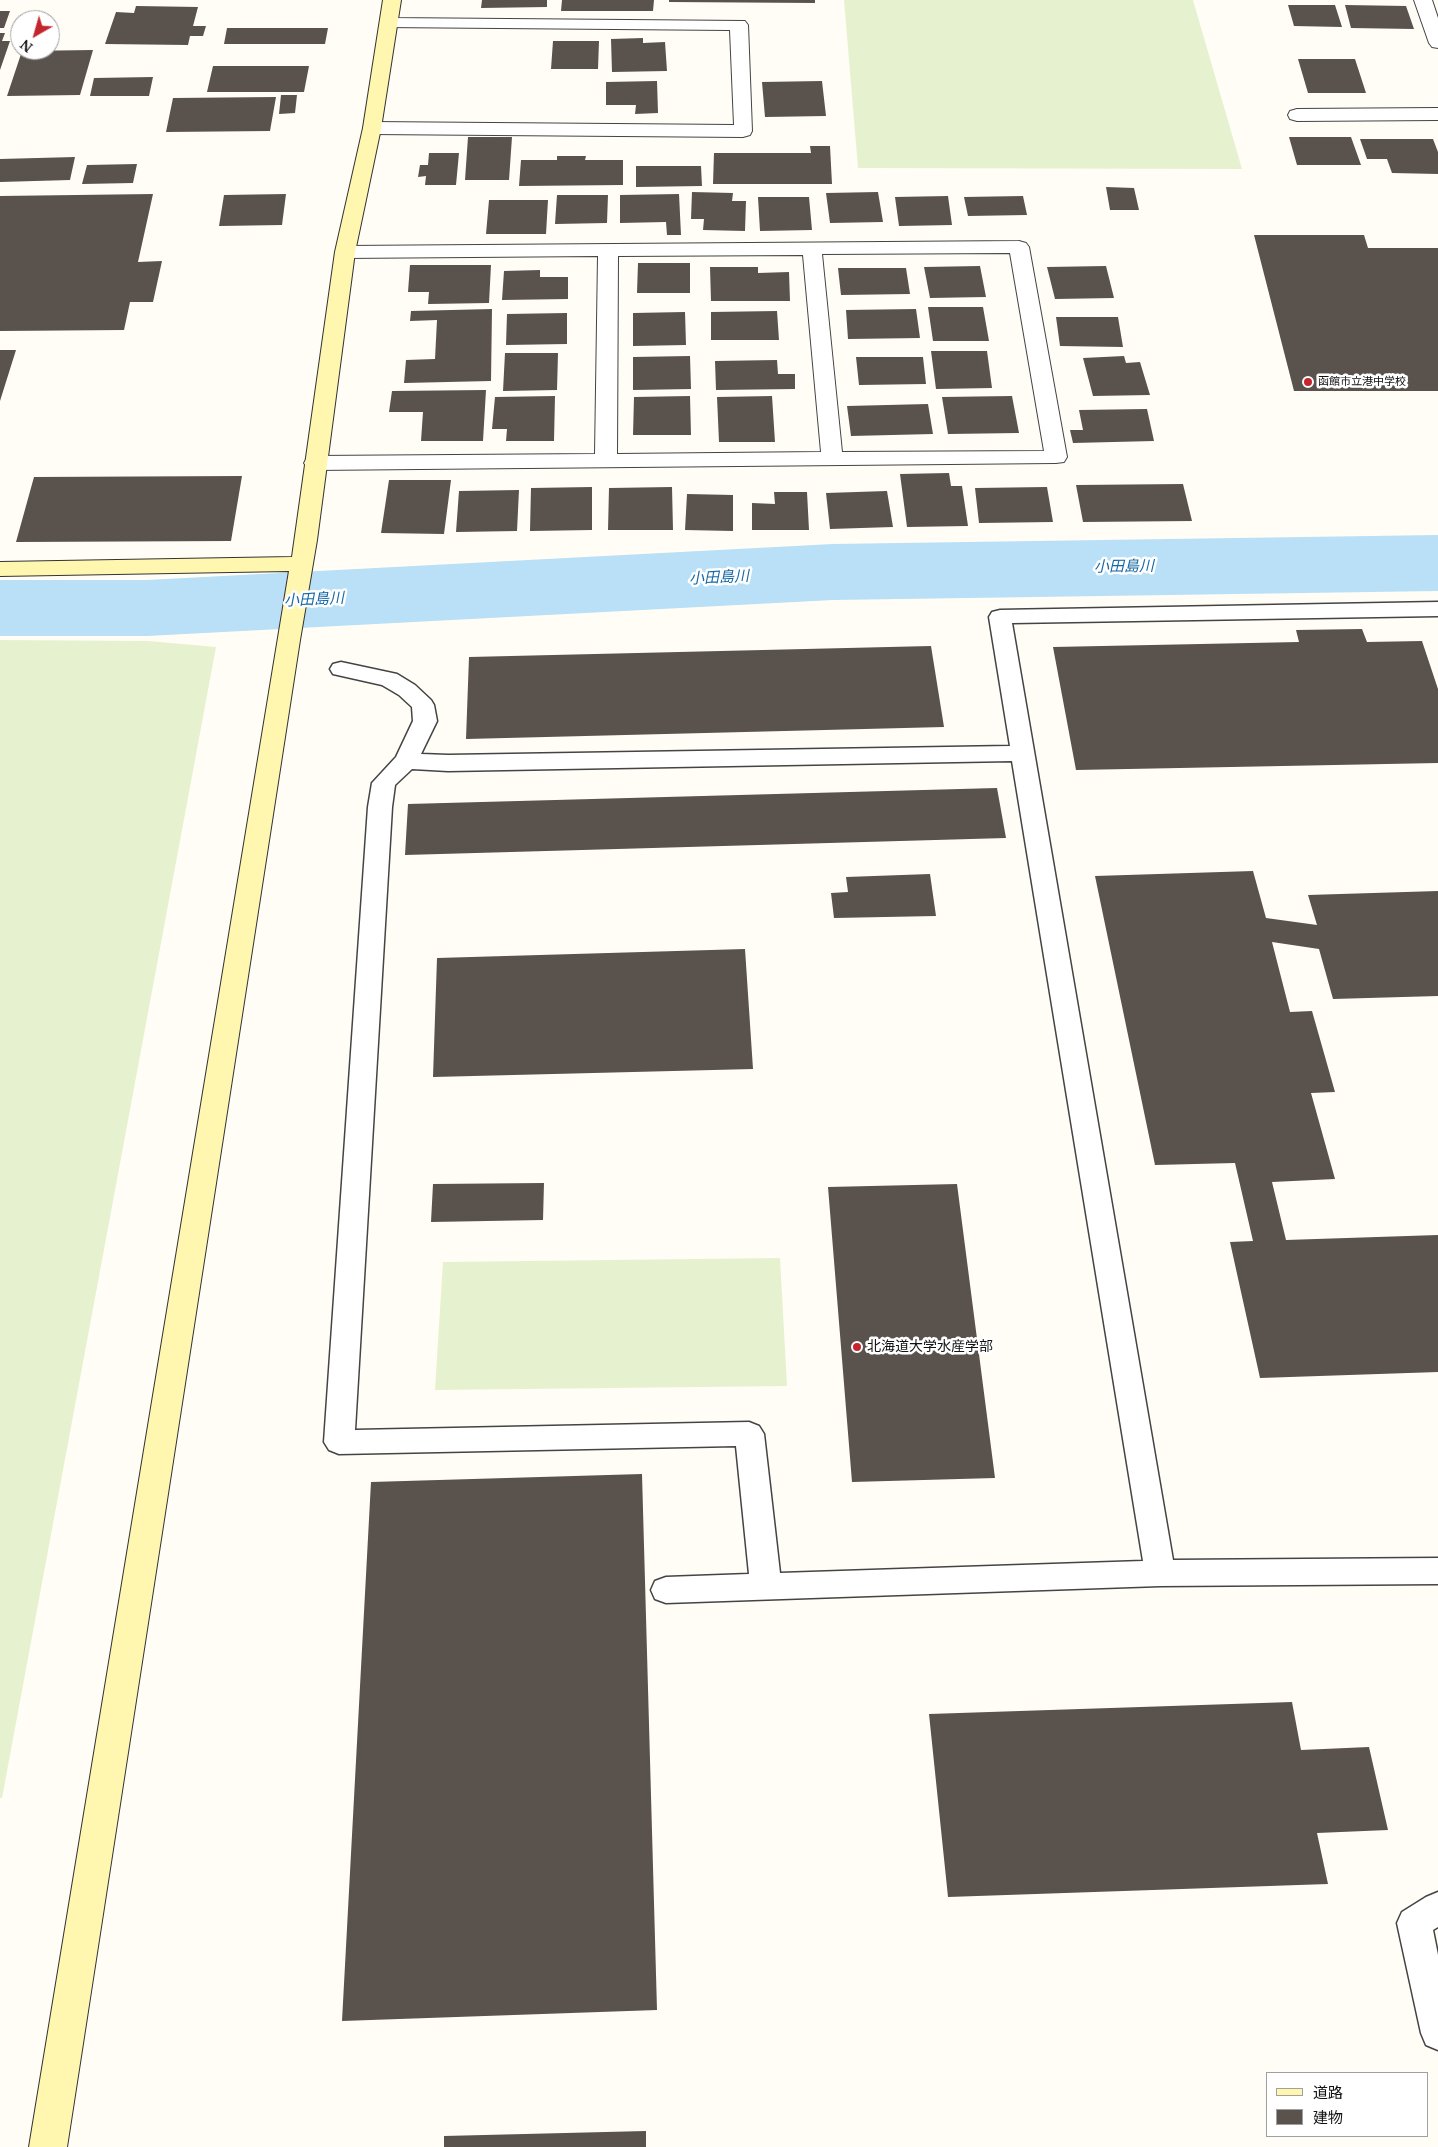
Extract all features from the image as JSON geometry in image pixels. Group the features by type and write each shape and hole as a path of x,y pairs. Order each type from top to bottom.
{"street":[{"path":"48,2147 288,640 306,540 314,463 345,252 372,128 392,0"},
{"path":"1423,0 1438,43"},
{"path":"372,128 743,131 739,24 389,23"},
{"path":"1297,114 1438,114"},
{"path":"314,463 1056,457 1019,247 345,252"},
{"path":"812,248 832,458"},
{"path":"606,460 608,251"},
{"path":"0,569 301,564"}],"lane":[{"path":"1160,1573 1000,617 1438,609"},
{"path":"341,669 389,678 407,690 423,705 425,721 406,761 384,783 380,807 339,1442 750,1434 766,1586"},
{"path":"406,761 448,764 1023,753"},
{"path":"666,1590 1160,1573 1438,1571"},
{"path":"1438,1908 1414,1924 1438,2032"}],"green space":[{"path":"844,0 1193,0 1242,169 858,168"},
{"path":"0,640 148,641 216,647 2,1798 0,1798"},
{"path":"780,1258 787,1386 435,1390 443,1262"}],"building":[{"path":"482,0 547,0 547,7 481,8"},
{"path":"562,0 654,0 653,11 561,11"},
{"path":"669,0 815,0 815,3 669,2"},
{"path":"1288,5 1335,5 1342,27 1294,26"},
{"path":"1345,5 1406,6 1414,29 1351,28"},
{"path":"136,6 198,7 193,26 206,26 203,36 190,36 188,45 105,44 116,12 134,13"},
{"path":"0,11 10,11 4,28 0,28"},
{"path":"227,28 328,28 325,44 224,44"},
{"path":"0,33 5,33 2,41 10,41 0,70"},
{"path":"643,38 643,43 665,42 667,71 612,72 611,39"},
{"path":"553,41 599,41 598,69 551,69"},
{"path":"60,50 93,50 80,95 7,96 19,60 60,60"},
{"path":"1298,59 1355,59 1366,93 1308,93"},
{"path":"213,66 309,66 304,92 207,92"},
{"path":"153,77 149,96 90,96 94,78"},
{"path":"657,81 658,113 635,114 636,105 606,105 606,82"},
{"path":"822,81 826,116 765,117 762,82"},
{"path":"281,95 297,95 295,113 279,114"},
{"path":"276,97 270,131 166,132 173,98"},
{"path":"468,137 512,137 509,180 465,180"},
{"path":"1289,137 1351,137 1361,165 1297,165"},
{"path":"1360,139 1433,139 1438,152 1438,174 1392,173 1387,159 1367,159"},
{"path":"810,146 830,146 832,184 713,184 714,153 811,153"},
{"path":"429,153 459,153 456,185 425,185 426,176 418,177 420,165 428,165"},
{"path":"557,156 586,156 585,160 623,160 623,185 519,186 521,160 557,160"},
{"path":"75,157 70,180 0,182 0,159"},
{"path":"137,164 133,183 82,184 87,165"},
{"path":"636,166 701,166 702,186 636,187"},
{"path":"1106,187 1134,188 1139,210 1110,210"},
{"path":"692,192 733,193 732,201 746,201 745,231 703,230 704,219 691,219"},
{"path":"878,192 883,222 830,223 826,193"},
{"path":"153,194 138,262 162,261 153,302 130,302 124,330 0,331 0,196"},
{"path":"286,194 282,225 219,226 224,195"},
{"path":"679,194 681,235 667,235 666,222 620,223 620,195"},
{"path":"557,195 608,195 607,223 555,224"},
{"path":"948,196 952,225 899,226 895,197"},
{"path":"1023,196 1027,215 968,216 964,197"},
{"path":"758,197 809,197 812,230 760,231"},
{"path":"489,200 548,200 546,234 486,234"},
{"path":"1254,235 1364,235 1368,248 1438,248 1438,391 1294,391"},
{"path":"638,263 690,263 690,293 637,293"},
{"path":"410,265 491,265 489,303 428,304 429,292 408,292"},
{"path":"980,266 986,297 930,298 924,267"},
{"path":"1106,266 1114,298 1055,299 1047,267"},
{"path":"710,267 758,267 758,273 789,272 790,301 711,301"},
{"path":"838,268 906,268 910,294 841,295"},
{"path":"540,270 540,277 568,277 568,299 502,300 504,271"},
{"path":"928,307 983,307 989,341 933,341"},
{"path":"492,309 491,381 404,383 406,360 435,359 437,320 410,321 411,311"},
{"path":"916,309 920,338 848,339 846,310"},
{"path":"777,311 779,340 711,340 711,312"},
{"path":"685,312 686,345 633,346 633,313"},
{"path":"567,313 567,344 506,345 507,314"},
{"path":"1056,317 1118,317 1123,347 1060,346"},
{"path":"0,350 16,350 0,401"},
{"path":"931,351 987,351 992,388 936,389"},
{"path":"505,353 558,353 557,390 503,391"},
{"path":"690,356 691,389 633,390 633,357"},
{"path":"1124,356 1126,363 1140,362 1150,395 1093,396 1083,358"},
{"path":"856,357 923,357 926,384 859,385"},
{"path":"777,360 778,374 795,374 795,389 716,390 715,361"},
{"path":"486,390 483,441 421,441 423,412 389,412 392,391"},
{"path":"555,396 554,441 506,441 507,429 492,429 495,397"},
{"path":"690,396 691,435 633,435 634,397"},
{"path":"772,396 775,442 719,442 717,397"},
{"path":"1012,396 1019,433 948,434 942,397"},
{"path":"928,404 933,434 851,436 847,406"},
{"path":"1147,409 1154,441 1073,443 1070,430 1083,430 1079,410"},
{"path":"949,473 951,486 962,486 968,526 907,527 900,474"},
{"path":"242,476 231,541 16,542 34,477"},
{"path":"389,480 451,480 444,534 381,533"},
{"path":"1183,484 1192,521 1083,522 1076,485"},
{"path":"592,487 592,530 530,531 531,488"},
{"path":"672,487 673,530 608,530 609,488"},
{"path":"1047,487 1053,522 979,523 975,488"},
{"path":"519,490 517,531 456,532 459,491"},
{"path":"887,491 893,527 830,529 826,493"},
{"path":"774,492 807,492 809,530 752,530 752,503 775,504"},
{"path":"687,494 733,495 733,531 685,530"},
{"path":"1362,629 1367,642 1422,641 1438,689 1438,763 1076,770 1053,647 1299,642 1296,630"},
{"path":"931,646 944,727 466,739 469,657"},
{"path":"997,788 1006,838 405,855 408,804"},
{"path":"1253,871 1266,918 1317,925 1308,895 1438,891 1438,996 1333,999 1319,949 1272,942 1290,1012 1312,1011 1335,1092 1311,1093 1335,1179 1272,1182 1286,1240 1438,1235 1438,1372 1260,1378 1230,1242 1253,1241 1235,1163 1155,1165 1095,876"},
{"path":"930,874 936,916 834,918 831,893 848,892 846,877"},
{"path":"745,949 753,1069 433,1077 437,958"},
{"path":"544,1183 543,1220 431,1222 433,1184"},
{"path":"957,1184 995,1478 852,1482 828,1187"},
{"path":"642,1474 657,2010 342,2021 371,1482"},
{"path":"1292,1702 1301,1750 1369,1747 1388,1830 1317,1833 1328,1884 948,1897 929,1714"},
{"path":"646,2131 646,2147 444,2147 444,2136"}],"waterway":[{"name":"小田島川","path":"0,608 147,608 833,572 1438,563"}],"place":[{"name":"函館市立港中学校","path":"1308,382"},
{"name":"北海道大学水産学部","path":"857,1347"}]}
